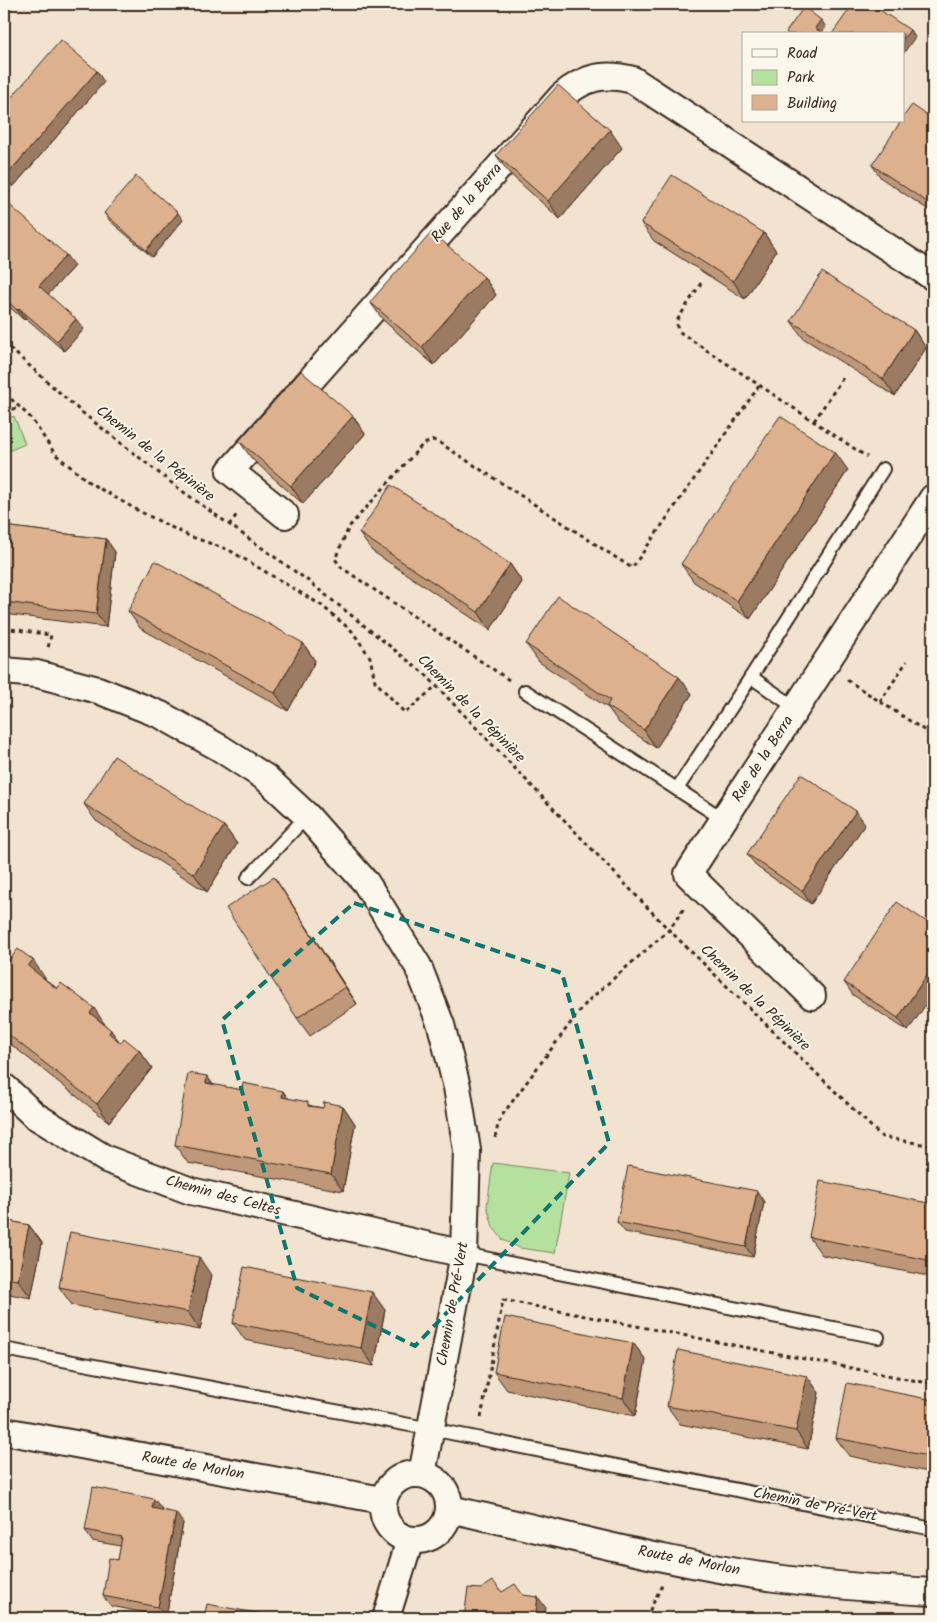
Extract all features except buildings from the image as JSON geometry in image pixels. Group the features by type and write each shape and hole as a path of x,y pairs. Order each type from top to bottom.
{"street":[{"name":"Rue de la Berra","path":"285,515 230,471 562,96 573,86 595,77 617,76 633,80 933,277"},
{"name":"Rue de la Berra","path":"812,996 688,874 933,498"},
{"name":"Chemin de Pré-Vert","path":"4,671 37,674 98,690 161,715 220,748 266,778 307,816 366,883 418,966 441,1025 457,1087 467,1150 464,1254 422,1474"},
{"name":"Chemin des Celtes","path":"4,1087 34,1114 106,1159 191,1191 464,1254"},
{"name":"Route de Morlon","path":"4,1431 382,1500"},
{"path":"422,1474 431,1477 439,1483 448,1499 449,1508 446,1520 432,1536 421,1540 410,1540 400,1536 391,1529 385,1520 382,1500 393,1482 402,1476 422,1474"},
{"name":"Route de Morlon","path":"449,1508 675,1560 774,1578 881,1589 933,1592"},
{"path":"386,1618 410,1540"}],"lane":[{"path":"677,789 751,677 883,469"},
{"path":"751,677 796,708"},
{"path":"525,691 723,819"},
{"path":"248,878 307,816"},
{"path":"464,1254 878,1337"},
{"name":"Chemin de Pré-Vert","path":"4,1349 431,1429 933,1529"}],"path":[{"path":"701,283 678,318 677,327 680,333 883,469"},
{"name":"Chemin de la Pépinière","path":"4,343 79,410 178,488 307,580 426,675 669,930 882,1137 933,1146"},
{"path":"814,421 844,376"},
{"path":"525,691 342,568 335,559 349,527 422,445 433,440 632,568 759,386"},
{"path":"4,396 9,397 31,418 54,454 90,483 188,536 229,550 321,605 352,631 370,657 375,682 405,713 436,686"},
{"path":"4,410 20,408"},
{"path":"229,525 237,514"},
{"path":"4,628 51,635"},
{"path":"880,702 907,662"},
{"path":"845,679 933,736"},
{"path":"494,1144 503,1114 578,1013 589,1000 669,930"},
{"path":"477,1438 503,1300 933,1384"},
{"path":"646,1618 675,1560"}],"highlighted area":[{"path":"354,903 562,973 609,1143 415,1346 297,1288 222,1020"}],"green space":[{"path":"14,416 25,444 4,453 4,433 6,432 4,420"},
{"path":"493,1163 569,1173 555,1253 520,1248 503,1240 493,1227 487,1206"}]}
